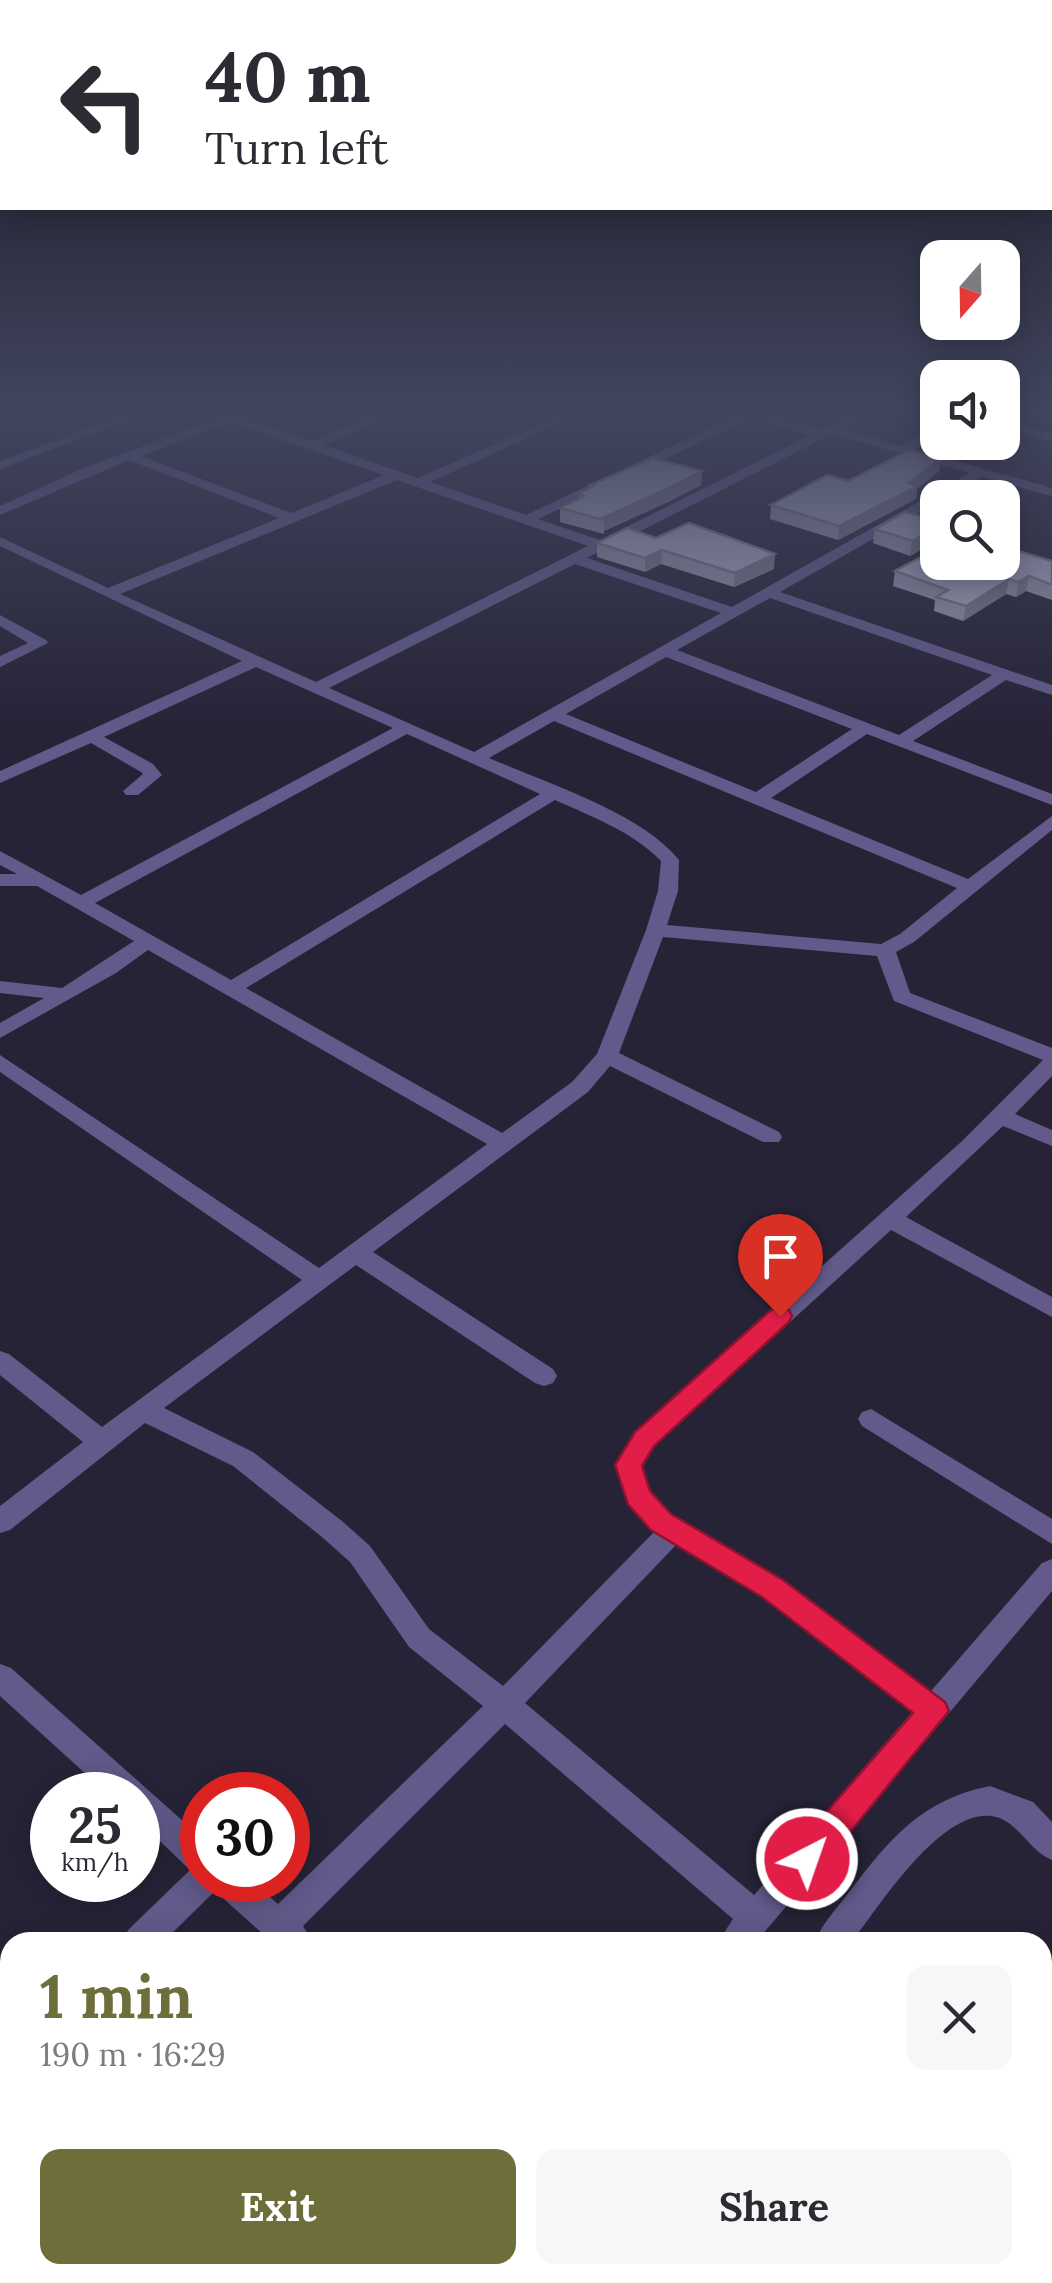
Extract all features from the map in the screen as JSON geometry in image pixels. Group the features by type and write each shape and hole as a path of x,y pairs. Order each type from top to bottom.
{"street":[{"path":"108,593 287,520"},
{"path":"526,520 599,544"},
{"path":"316,688 649,520"},
{"path":"476,758 896,520"},
{"path":"913,520 920,522"},
{"path":"0,541 256,661 620,822 653,842 670,860 668,891 656,930 607,1056 580,1087 143,1410 0,1522"},
{"path":"574,558 732,612"},
{"path":"768,592 1052,690"},
{"path":"0,620 40,643 0,662"},
{"path":"664,652 1052,800"},
{"path":"0,778 256,661"},
{"path":"900,742 1004,674"},
{"path":"555,715 970,888"},
{"path":"82,904 406,728"},
{"path":"758,799 864,728"},
{"path":"91,736 153,775 132,791"},
{"path":"231,989 554,793"},
{"path":"656,930 814,948 886,950 907,938 1052,821"},
{"path":"0,857 504,1144"},
{"path":"0,880 41,880"},
{"path":"0,1032 109,969 147,941"},
{"path":"886,950 901,997 1052,1056"},
{"path":"0,988 63,994"},
{"path":"607,1056 771,1136"},
{"path":"0,1062 319,1280"},
{"path":"934,1711 772,1588 673,1530 638,1496 628,1465 645,1439 1000,1116 1052,1064"},
{"path":"1000,1116 1052,1139"},
{"path":"888,1218 1052,1308"},
{"path":"356,1253 544,1376"},
{"path":"0,1361 102,1442"},
{"path":"143,1410 243,1459 332,1529 360,1554 419,1638 562,1750 756,1918"},
{"path":"871,1420 1052,1533"},
{"path":"290,1932 673,1530"},
{"path":"744,1932 1052,1571"},
{"path":"0,1677 106,1772"},
{"path":"840,1932 921,1828 949,1808 984,1800 1014,1808 1042,1829 1052,1844"},
{"path":"160,1820 180,1838"},
{"path":"150,1932 181,1902"},
{"path":"250,1902 284,1932"}],"building":[{"path":"818,520 852,520 839,526"},
{"path":"892,520 920,520 920,537 912,541 875,529"},
{"path":"689,523 775,554 735,573 662,550 645,558 597,543 627,528 656,538"},
{"path":"1020,551 1052,561 1052,585 1029,576 1018,582 1012,580 1020,580"},
{"path":"920,558 920,580 895,571"},
{"path":"920,580 1007,580 966,606 936,597 948,590"}],"route":[{"path":"780,1316 645,1439 628,1465 638,1496 661,1522 772,1588 934,1711 807,1859"}]}
